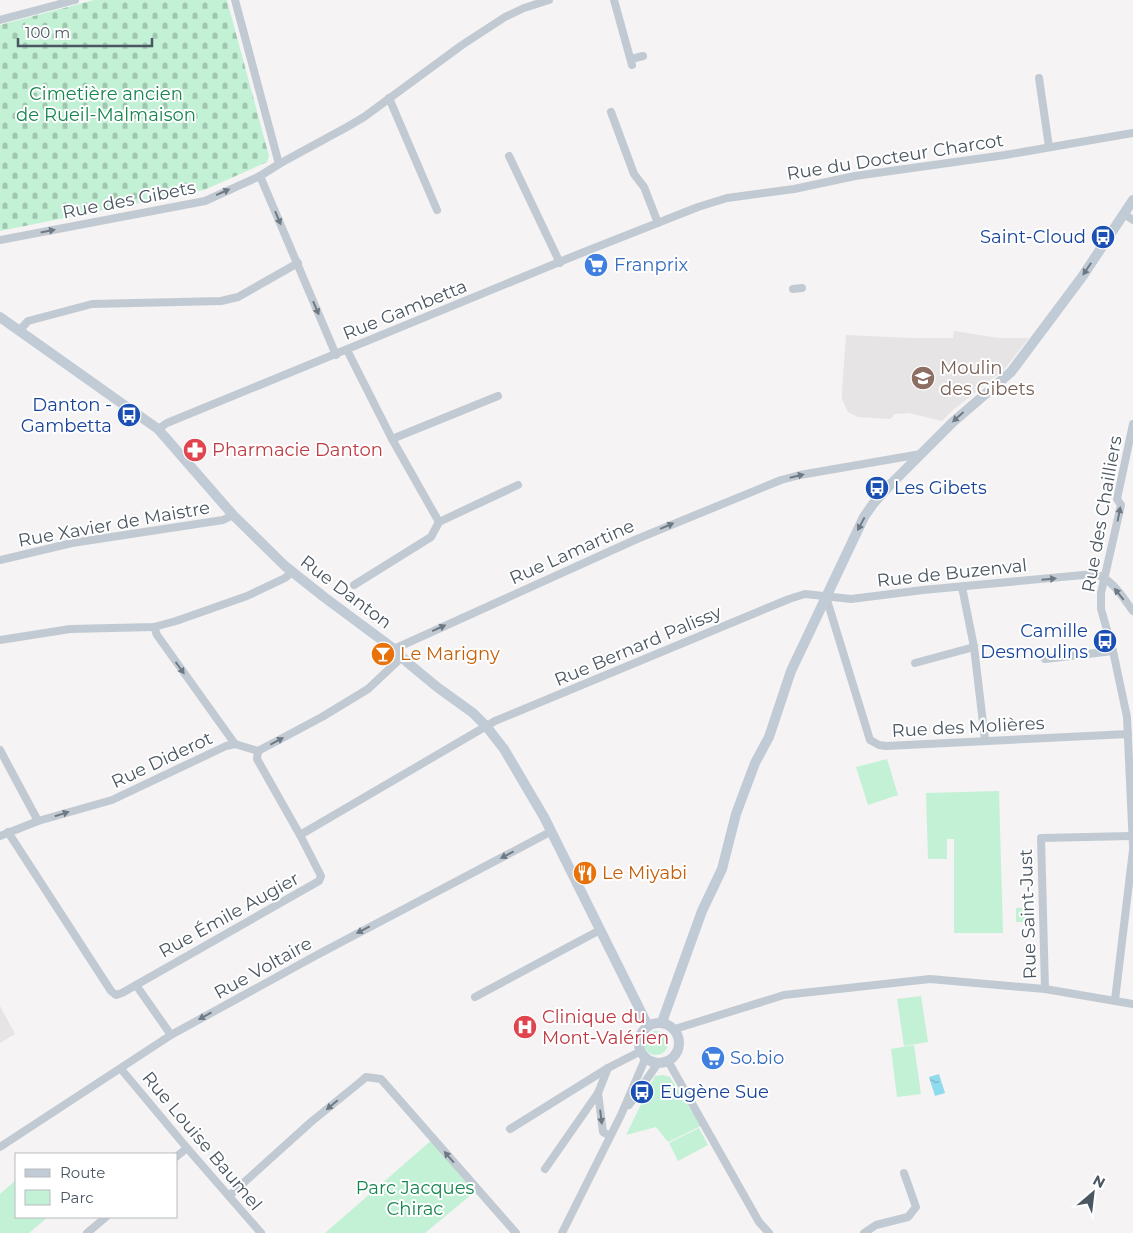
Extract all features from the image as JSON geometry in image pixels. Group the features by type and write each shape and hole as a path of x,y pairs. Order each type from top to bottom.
{"street":[{"path":"0,20 75,0"},
{"path":"235,0 279,164"},
{"name":"Rue des Gibets","path":"0,240 204,201 260,176 364,117 462,45 524,8 550,0"},
{"path":"614,0 632,62 643,56"},
{"path":"1039,78 1049,147"},
{"path":"389,98 437,210"},
{"path":"611,112 634,174 644,187 661,222"},
{"name":"Rue du Docteur Charcot","path":"661,222 727,198 794,189 855,176 1133,133"},
{"path":"509,156 560,263"},
{"path":"260,176 336,355"},
{"path":"662,1022 702,911 722,869 736,814 755,763 769,737 791,671 864,517 873,504 902,472 953,422 1011,372 1082,277 1133,200"},
{"path":"1124,214 1133,220"},
{"name":"Rue Gambetta","path":"158,429 167,423 661,222"},
{"path":"19,331 28,321 92,304 222,301 238,297 298,263"},
{"path":"793,289 802,288"},
{"name":"Rue Danton","path":"1,318 158,429 233,515 292,572 398,653 437,687 473,713 486,726 504,749 544,817 648,1026"},
{"path":"347,350 392,439 439,522"},
{"path":"392,439 498,396"},
{"name":"Rue des Chailliers","path":"1115,1000 1133,848 1132,810 1127,717 1102,609 1101,593 1121,505 1118,499 1133,424"},
{"name":"Rue Lamartine","path":"398,653 636,539 764,486 800,475 921,454"},
{"path":"889,460 900,465 902,472"},
{"path":"354,585 431,537 439,522 518,485"},
{"name":"Rue Xavier de Maistre","path":"0,560 72,543 223,520 233,515"},
{"path":"0,640 88,628 154,627 247,596 285,578 292,572"},
{"name":"Rue de Buzenval","path":"803,594 851,599 1094,574 1104,578"},
{"path":"1104,578 1133,611"},
{"path":"962,587 974,647 985,740"},
{"name":"Rue Bernard Palissy","path":"486,726 803,594"},
{"name":"Rue des Molières","path":"826,597 870,740 879,746 1128,734"},
{"path":"154,627 157,635 235,744"},
{"path":"915,663 974,647"},
{"path":"1046,659 1113,651"},
{"path":"258,751 322,717 368,689 398,653"},
{"path":"300,835 486,726"},
{"name":"Rue Diderot","path":"0,836 38,821 112,800 235,744 258,751"},
{"path":"0,750 38,821"},
{"name":"Rue Émile Augier","path":"8,832 111,991 116,995 319,882 321,876 257,759 258,751"},
{"name":"Rue Voltaire","path":"0,1147 171,1035 315,956 550,832"},
{"name":"Rue Saint-Just","path":"1045,989 1041,838 1132,836"},
{"path":"475,997 600,930"},
{"path":"675,1029 784,995 930,979 1045,989 1133,1004"},
{"path":"136,985 171,1035"},
{"path":"562,1233 621,1115 643,1054 640,1037 648,1026 662,1022 675,1029 679,1038 679,1046 675,1056 663,1062 621,1115"},
{"path":"510,1129 608,1068 643,1054 663,1062 759,1222 769,1233"},
{"path":"545,1169 598,1093 608,1068"},
{"name":"Rue Louise Baumel","path":"121,1069 261,1233"},
{"path":"228,1196 311,1122 366,1077 381,1079 516,1233"},
{"path":"598,1093 603,1132 610,1136"},
{"path":"178,1155 187,1148"},
{"path":"864,1233 876,1225 908,1217 916,1207 904,1174"},
{"path":"87,1233 105,1218"}],"shaded area":[{"path":"954,331 999,338 1029,338 1004,370 953,410 942,421 909,413 895,414 890,419 858,417 848,412 842,399 846,335 953,338"},
{"path":"0,1006 15,1034 0,1043"}],"green space":[{"name":"Cimetière ancien de Rueil-Malmaison","path":"94,0 227,0 269,156 267,162 204,190 0,231 0,25"},
{"path":"887,759 898,795 868,805 856,767"},
{"path":"999,791 1003,933 954,933 954,839 947,839 947,859 928,859 926,793"},
{"path":"1016,908 1029,908 1029,922 1016,922"},
{"path":"921,996 928,1042 904,1046 897,999"},
{"path":"656,1031 664,1035 668,1043 664,1051 656,1055 648,1051 644,1043 648,1035"},
{"path":"914,1045 921,1094 897,1097 891,1049"},
{"path":"663,1075 670,1077 701,1126 668,1142 656,1127 626,1135 655,1076"},
{"path":"699,1128 708,1145 678,1161 669,1143"},
{"name":"Parc Jacques Chirac","path":"433,1139 478,1189 425,1233 325,1233"},
{"path":"15,1181 15,1218 47,1218 29,1233 0,1233 0,1194"}],"water":[{"path":"939,1074 945,1093 935,1096 929,1077"}],"place":[{"name":"Saint-Cloud","path":"1103,237"},
{"name":"Franprix","path":"596,265"},
{"name":"Moulin des Gibets","path":"923,378"},
{"name":"Danton - Gambetta","path":"129,415"},
{"name":"Pharmacie Danton","path":"195,450"},
{"name":"Les Gibets","path":"877,488"},
{"name":"Camille Desmoulins","path":"1105,641"},
{"name":"Le Marigny","path":"383,654"},
{"name":"Le Miyabi","path":"585,873"},
{"name":"Clinique du Mont-Valérien","path":"525,1027"},
{"name":"So.bio","path":"713,1058"},
{"name":"Eugène Sue","path":"642,1092"}]}
